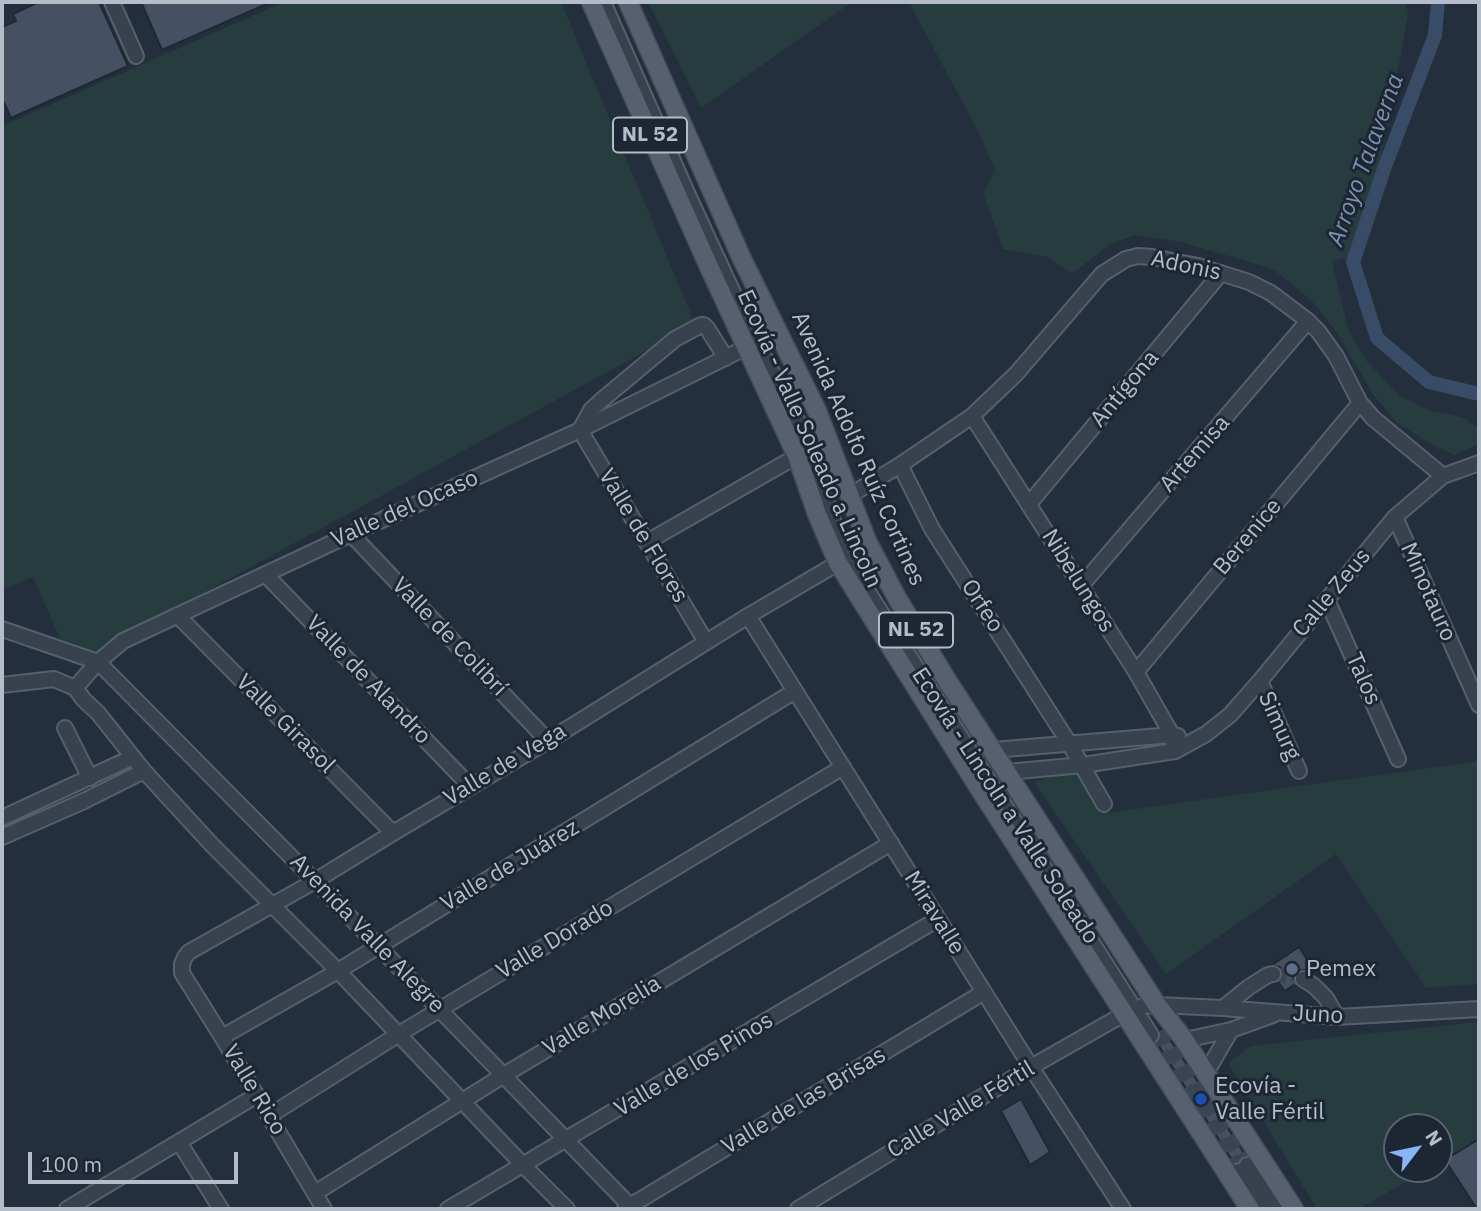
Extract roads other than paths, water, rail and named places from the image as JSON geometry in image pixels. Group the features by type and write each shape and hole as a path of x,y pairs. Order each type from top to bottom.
{"main road":[{"name":"Avenida Adolfo Ruíz Cortines","path":"591,2 704,257 797,456 838,563 979,788 1140,1008 1185,1040 1294,1209"},
{"name":"Avenida Adolfo Ruíz Cortines","path":"628,2 742,259 817,411 867,541 897,598 1007,772 1250,1209"}],"street":[{"path":"112,2 136,56"},
{"name":"Ecovía - Lincoln a Valle Soleado","path":"603,2 746,321 797,420 836,529 861,581 1140,1008"},
{"name":"Ecovía - Valle Soleado a Lincoln","path":"613,2 700,201 804,416 846,530 872,583 1155,1032"},
{"name":"Adonis","path":"849,496 972,416 1016,374 1102,274 1126,259 1138,256 1181,261 1248,282 1271,293 1318,331 1336,356 1360,403 1373,418 1443,476"},
{"name":"Antígona","path":"1029,504 1221,273"},
{"name":"Artemisa","path":"1081,586 1308,321"},
{"path":"580,430 591,410 603,399 675,339 701,326 707,328 726,358"},
{"name":"Valle del Ocaso","path":"75,688 98,662 123,641 265,573 580,430 747,347"},
{"name":"Berenice","path":"1136,672 1360,403"},
{"name":"Nibelungos","path":"972,416 1136,672 1172,735 1175,751"},
{"name":"Valle de Flores","path":"580,430 706,642"},
{"path":"647,542 797,456"},
{"name":"Orfeo","path":"900,465 932,529 1083,765 1104,804"},
{"name":"Calle Zeus","path":"1007,772 1083,765 1175,751 1220,724 1260,681 1395,517 1443,476 1479,465"},
{"name":"Minotauro","path":"1395,517 1479,705"},
{"name":"Valle de Colibrí","path":"351,534 548,741"},
{"name":"Valle de Vega","path":"182,973 182,964 189,953 316,881 838,563"},
{"name":"Valle de Alandro","path":"265,573 470,786"},
{"name":"Talos","path":"1327,600 1398,759"},
{"name":"Valle Girasol","path":"177,615 393,832"},
{"name":"Miravalle","path":"748,616 1123,1209"},
{"path":"2,629 98,662"},
{"name":"Avenida Valle Alegre","path":"98,662 316,881 629,1208"},
{"path":"2,684 54,679 75,688"},
{"name":"Simurg","path":"1260,681 1299,771"},
{"name":"Avenida Valle Alegre","path":"75,688 144,771 212,845 338,971 567,1209"},
{"name":"Valle de Juárez","path":"222,1037 338,971 795,691"},
{"path":"65,729 90,778"},
{"path":"993,750 1172,735 1196,739"},
{"path":"2,818 133,757"},
{"name":"Valle Dorado","path":"269,1116 398,1034 843,767"},
{"path":"2,837 144,771"},
{"name":"Valle Morelia","path":"315,1193 504,1075 891,843"},
{"name":"Valle de los Pinos","path":"449,1209 938,919"},
{"name":"Valle Rico","path":"182,973 324,1209"},
{"path":"1223,1008 1249,987 1273,974"},
{"path":"1303,979 1326,998 1337,1017"},
{"name":"Valle de las Brisas","path":"629,1208 984,992"},
{"name":"Juno","path":"1140,1008 1223,1008 1337,1017 1479,1009"},
{"name":"Calle Valle Fértil","path":"798,1209 1031,1067 1140,1008"},
{"path":"1185,1040 1231,1030 1281,1013"},
{"path":"1206,1073 1231,1030"},
{"path":"67,1209 257,1095"},
{"path":"179,1142 221,1209"},
{"path":"1264,1209 1243,1168 1276,1209"}],"waterway":[{"name":"Arroyo Talaverna","path":"1438,2 1435,35 1384,169 1353,262 1377,338 1429,382 1479,394"}],"tunnel":[{"path":"1273,974 1303,979"},
{"path":"1160,1031 1247,1165"},
{"path":"1151,1035 1239,1171"}],"place":[{"name":"Pemex","path":"1292,969"},
{"name":"Ecovía - Valle Fértil","path":"1201,1099"}]}
